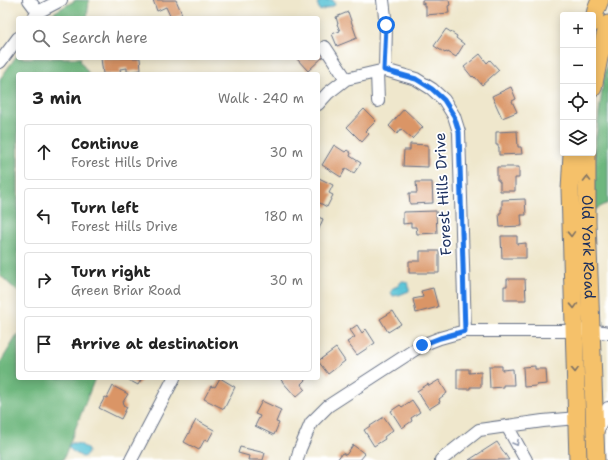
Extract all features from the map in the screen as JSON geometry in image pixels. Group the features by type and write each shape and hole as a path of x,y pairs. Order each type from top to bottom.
{"highway":[{"path":"596,12 600,0"},
{"path":"594,84 608,24"},
{"name":"Old York Road","path":"572,156 570,190 583,330 596,435 596,460"},
{"name":"Old York Road","path":"578,460 577,418 583,330 587,222 587,156"}],"street":[{"path":"29,0 36,15 62,0"},
{"path":"378,101 386,25 383,0"},
{"path":"0,62 16,41"},
{"path":"325,47 346,79"},
{"path":"320,102 328,92 346,79 381,71"},
{"name":"Forest Hills Drive","path":"381,71 416,79 432,89 444,100 454,116 459,132 465,331"},
{"path":"583,330 608,326"},
{"path":"297,460 300,449 312,423 328,406 422,345 465,331 583,330 608,333"},
{"path":"131,460 173,380"},
{"path":"596,435 608,408"},
{"path":"441,460 479,430 577,418"},
{"path":"507,426 526,460"}],"green space":[{"path":"76,0 89,0 87,16 48,16"},
{"path":"16,57 16,60 80,60 88,72 16,72 16,290 0,275 0,79"},
{"path":"608,57 608,203 594,210 594,156 596,156 596,137"},
{"path":"16,337 16,380 94,380 63,460 0,460 0,363"}],"water":[{"path":"324,0 333,0 335,5 320,11 317,3"},
{"path":"402,281 408,283 409,291 393,296 391,292 393,288 398,286"},
{"path":"72,443 79,444 88,450 87,455 82,457 71,450 69,445"}],"building":[{"path":"153,0 176,0 182,14 178,16 170,16 166,7 157,11"},
{"path":"422,0 449,0 449,13 426,15 426,6 424,6 424,3 422,4"},
{"path":"348,12 357,38 337,46 332,34 340,31 336,17"},
{"path":"446,29 457,36 456,38 464,44 456,57 448,52 445,53 434,46"},
{"path":"320,50 325,55 320,60"},
{"path":"480,54 487,63 490,60 499,70 482,85 475,77 472,77 464,67"},
{"path":"101,60 140,60 141,70 127,72 127,68 120,69 121,72 103,72"},
{"path":"298,60 320,60 308,71"},
{"path":"511,87 516,99 512,101 517,112 502,118 492,96"},
{"path":"364,109 376,121 366,131 369,134 362,142 347,127"},
{"path":"404,109 423,127 412,139 401,129 397,134 389,126"},
{"path":"517,131 518,147 521,147 522,154 499,155 499,147 496,145 496,132"},
{"path":"410,144 428,145 428,167 403,166 404,150 410,150"},
{"path":"334,145 345,152 347,150 351,153 350,156 361,163 354,173 346,168 341,177 322,165"},
{"path":"497,167 519,167 519,178 515,178 515,191 500,191 500,182 497,180"},
{"path":"320,178 333,185 329,193 333,195 327,207 320,203"},
{"path":"416,182 432,182 433,203 410,204 409,193 417,193"},
{"path":"525,199 526,215 521,215 522,226 500,227 499,213 501,213 502,209 502,200"},
{"path":"436,211 437,233 417,234 416,227 411,227 411,223 403,224 403,212"},
{"path":"320,218 323,219 320,226"},
{"path":"501,236 517,236 517,244 526,243 526,258 502,258"},
{"path":"420,251 439,251 439,273 409,273 409,261 420,261"},
{"path":"507,279 525,279 526,300 504,300 504,286 507,286"},
{"path":"433,288 438,307 416,313 413,299 423,297 421,291"},
{"path":"393,311 401,324 388,332 380,319"},
{"path":"357,325 362,333 366,329 375,343 357,355 347,342 355,337 350,330"},
{"path":"336,348 345,361 328,374 320,364 320,360"},
{"path":"489,366 502,366 502,370 513,369 514,385 503,385 503,387 490,388"},
{"path":"535,366 535,369 546,369 547,384 524,387 523,367"},
{"path":"457,369 469,369 469,373 481,372 481,387 457,389"},
{"path":"129,380 141,380 138,385"},
{"path":"219,380 223,380 235,387 224,409 204,399 211,386 215,387"},
{"path":"281,380 305,380 301,384 305,389 296,397"},
{"path":"439,380 447,393 439,399 440,402 429,409 417,391 428,384 429,386"},
{"path":"113,386 128,394 123,402 123,405 127,407 121,419 99,408 105,397 107,398"},
{"path":"412,400 420,412 411,418 412,421 402,428 391,411 400,405 402,407"},
{"path":"262,401 281,410 276,422 279,423 274,435 255,426 260,416 255,414"},
{"path":"384,417 393,430 384,437 385,439 374,446 364,430"},
{"path":"196,420 214,430 208,441 205,439 199,450 184,442"},
{"path":"497,442 509,460 469,460"},
{"path":"353,445 365,454 360,460 337,460 342,453 346,455"},
{"path":"240,447 265,453 263,460 248,460 249,456 238,453"}],"route":[{"path":"386,25 384,70 416,79 432,89 444,100 454,116 459,132 465,331 422,345"}]}
